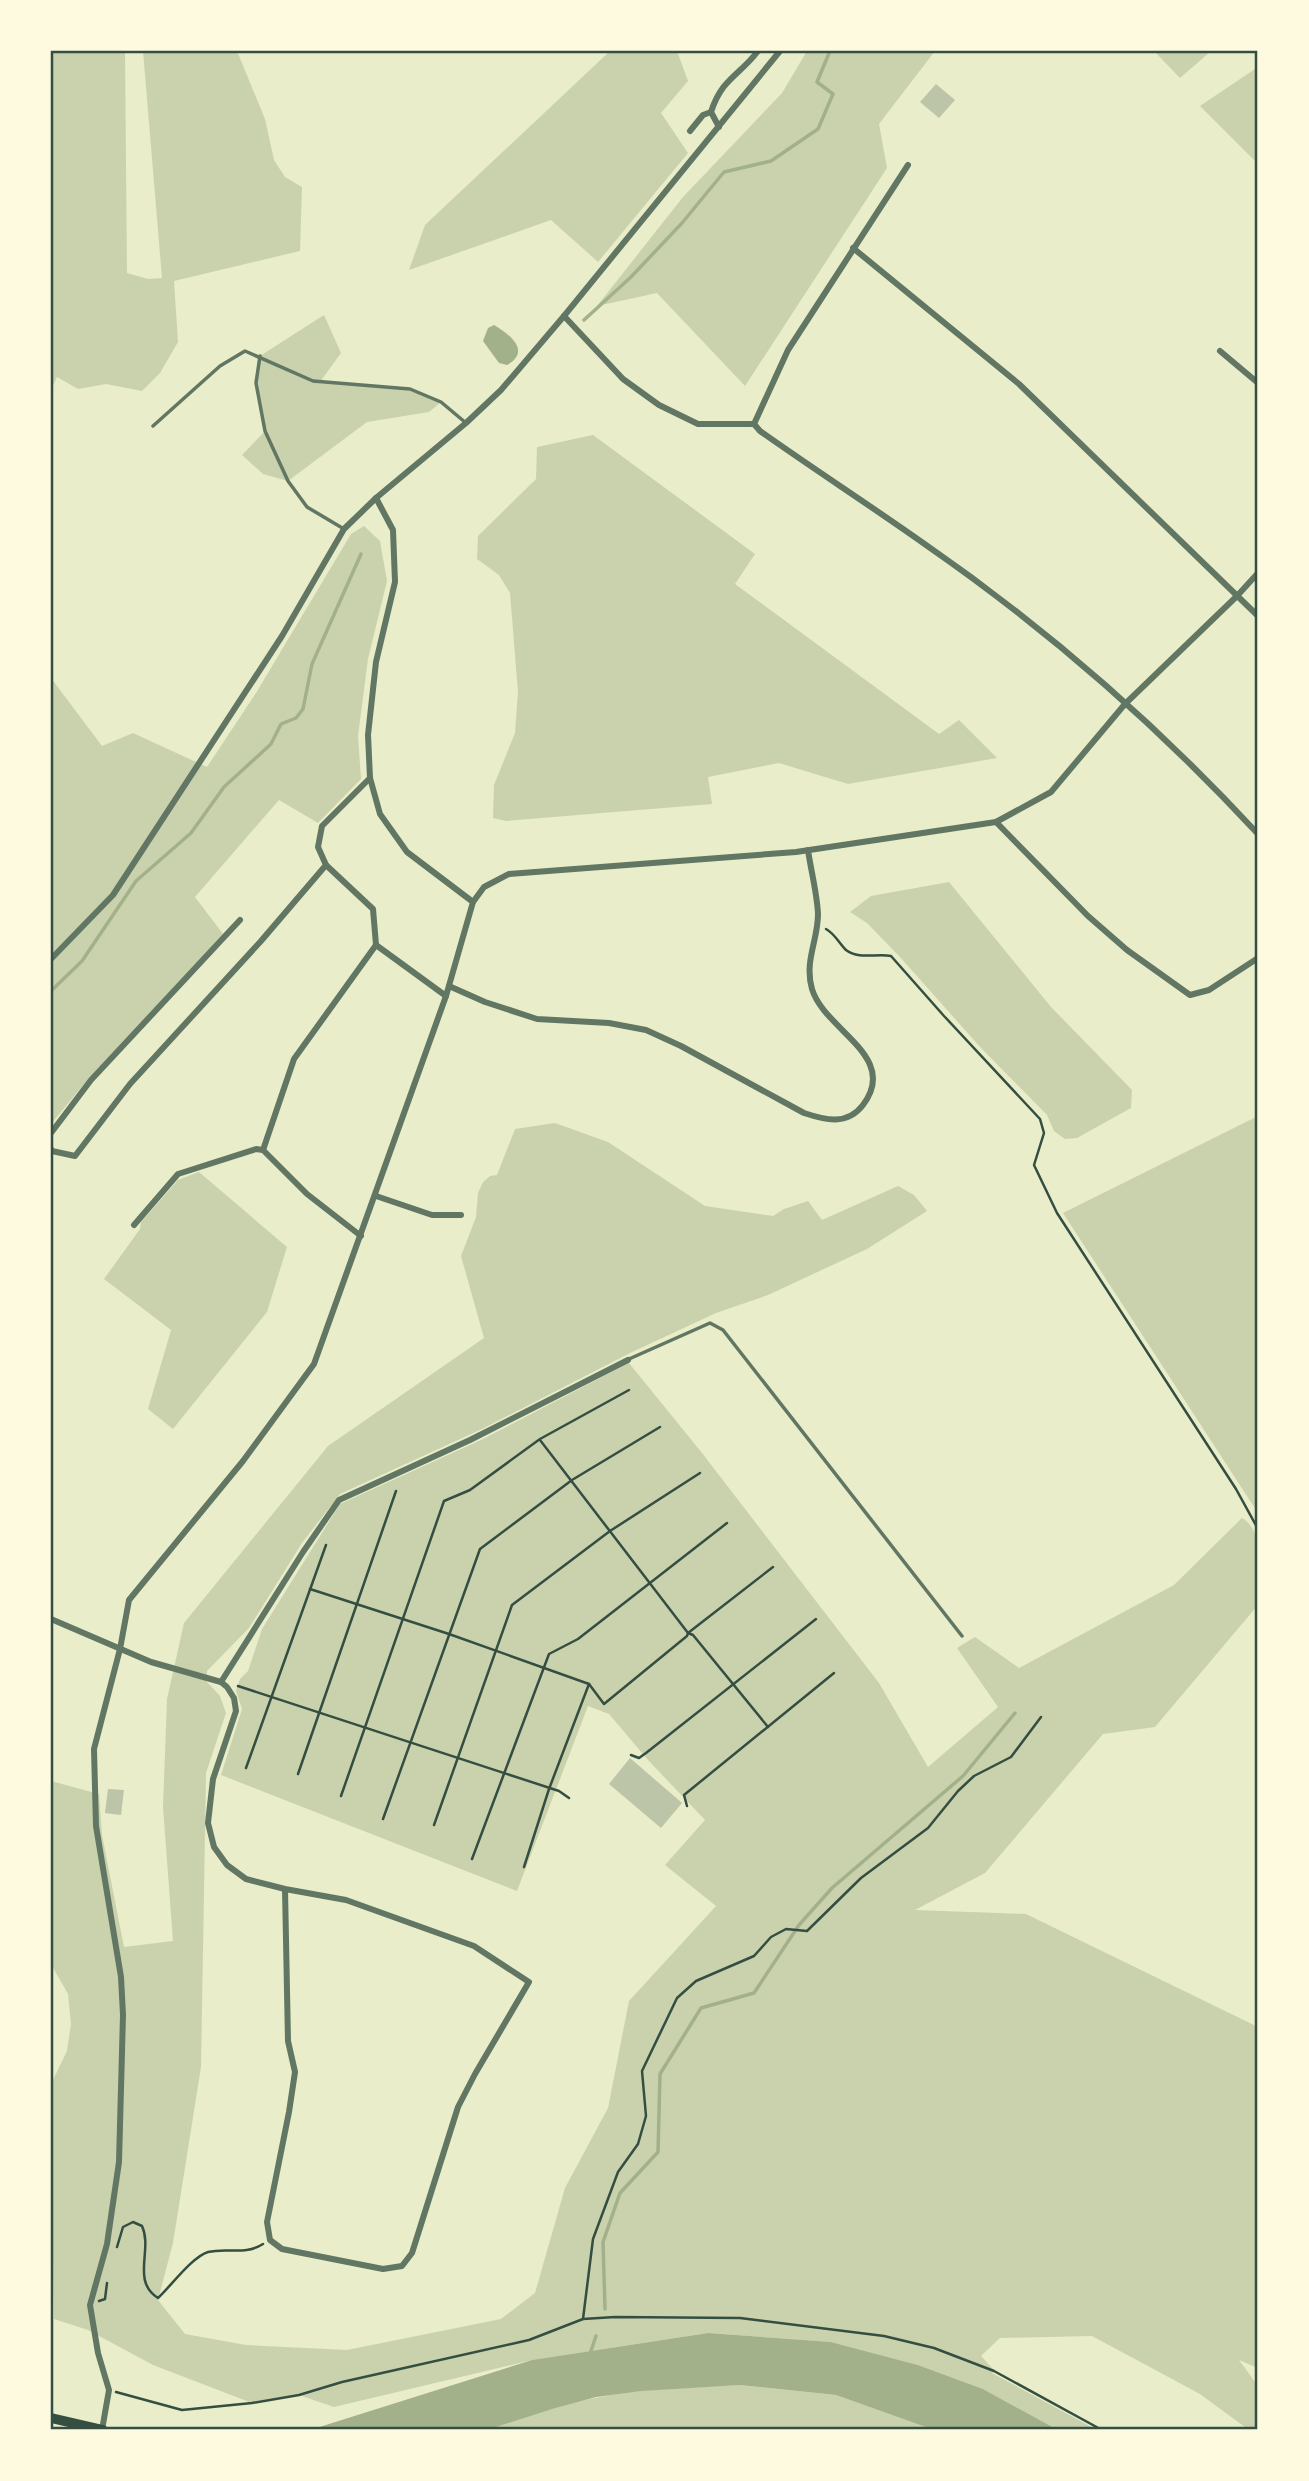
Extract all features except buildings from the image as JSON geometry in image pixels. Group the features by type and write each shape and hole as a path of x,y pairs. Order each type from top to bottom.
{"main road":[{"path":"51,2418 102,2430"}],"street":[{"path":"690,131 703,115 710,112 725,82 758,51"},
{"path":"51,959 113,895 282,636 344,529 501,390 780,51"},
{"path":"710,112 719,127"},
{"path":"754,424 788,349 908,165"},
{"path":"853,248 1019,384 1258,616"},
{"path":"564,316 623,379 659,405 698,424 754,424 809,466 928,546 1041,632 1125,704 1258,834"},
{"path":"1220,351 1258,383"},
{"path":"376,498 393,530 395,582 376,662 368,735 370,778 380,814 407,852 472,902"},
{"path":"102,2430 110,2390 98,2353 90,2305 107,2244 119,2162 123,2002 96,1826 94,1749 120,1649 129,1600 243,1461 314,1364 446,996 472,902 484,887 509,874 808,850 996,821 1051,792 1125,704 1258,573"},
{"path":"263,1150 294,1059 376,945 373,909 326,865 318,847 323,826 370,778"},
{"path":"996,821 1088,916 1127,950 1190,995 1209,990 1258,958"},
{"path":"449,986 485,1002 537,1019 609,1023 646,1030 681,1046 804,1113 824,1119 844,1120 859,1111 870,1096 873,1074 867,1057 823,1009 812,990 808,963 817,926 817,906 808,850"},
{"path":"51,1149 75,1156 130,1084 261,941 326,865"},
{"path":"51,1133 91,1080 240,920"},
{"path":"376,945 446,996"},
{"path":"134,1225 178,1174 256,1149 263,1150 307,1194 361,1236"},
{"path":"376,1196 432,1215 461,1215"},
{"path":"224,1685 303,1552 339,1500 470,1440 628,1360"},
{"path":"51,1619 150,1662 224,1685 234,1698 236,1711 212,1779 208,1823 214,1847 227,1865 246,1879 346,1900 474,1946 529,1982 458,2107 412,2253 402,2266 383,2269 282,2249 270,2240 267,2222 295,2071 288,2041 285,1889"}],"lane":[{"path":"153,425 220,366 245,351 313,381 410,389 441,402 466,422"},
{"path":"260,356 256,383 265,431 288,481 307,507 344,529"},
{"path":"628,1360 710,1323 723,1331 962,1636"}],"path":[{"path":"817,926 830,931 846,949 855,954 891,956 1040,1119 1044,1133 1034,1165 1056,1213 1236,1489 1258,1529"},
{"path":"341,1796 444,1501 470,1490 540,1439 629,1390"},
{"path":"383,1819 480,1549 572,1480 660,1427"},
{"path":"540,1439 688,1633 693,1635 768,1727"},
{"path":"434,1825 512,1605 610,1531 700,1473"},
{"path":"298,1774 396,1490"},
{"path":"472,1859 549,1654 578,1639 727,1523"},
{"path":"246,1768 326,1545"},
{"path":"310,1589 449,1634 589,1684 604,1704 688,1633 773,1567"},
{"path":"631,1755 639,1758 646,1754 816,1619"},
{"path":"687,1806 684,1795 834,1672"},
{"path":"524,1867 549,1789 589,1684"},
{"path":"224,1685 241,1685 459,1760 559,1791 569,1798"},
{"path":"583,2319 593,2239 618,2172 638,2144 646,2116 642,2071 677,1998 696,1981 754,1956 771,1937 786,1929 807,1931 861,1878 928,1828 974,1776 1011,1757 1041,1717"},
{"path":"115,2251 123,2227 133,2222 142,2226 145,2232 143,2275 153,2295 158,2298 207,2252 253,2251 270,2240"},
{"path":"90,2305 104,2299 109,2272"},
{"path":"110,2390 182,2410 252,2403 299,2395 342,2382 528,2340 583,2319 740,2318 897,2339 934,2348 994,2371 1102,2430"}],"shaded area":[{"path":"51,51 125,51 127,273 148,279 162,278 143,51 237,51 265,119 274,160 285,177 302,187 300,251 174,281 178,342 160,373 142,391 106,384 78,389 57,377 51,390"},
{"path":"610,51 677,51 688,81 661,113 688,153 598,262 551,220 409,270 425,225"},
{"path":"807,51 935,51 879,124 887,168 745,386 657,293 597,306 683,197 782,93"},
{"path":"1154,51 1211,51 1180,78"},
{"path":"1258,67 1258,164 1200,106"},
{"path":"324,315 341,353 320,382 410,389 441,402 429,412 367,422 288,481 263,474 242,455 265,431 256,383 260,356"},
{"path":"494,325 516,343 518,349 514,360 507,365 499,363 483,341 488,328"},
{"path":"593,435 755,554 735,584 939,734 959,720 997,758 848,784 779,763 708,777 712,804 506,821 493,818 494,785 515,733 518,692 510,593 499,575 477,559 478,536 536,479 537,447"},
{"path":"364,526 380,541 387,581 368,659 358,736 361,779 318,823 279,800 195,897 223,934 89,1078 51,1124 51,678 102,746 133,733 207,767 256,693 351,534"},
{"path":"949,882 1051,1007 1132,1090 1131,1108 1077,1138 1065,1139 1054,1131 1047,1115 981,1048 900,957 867,923 850,912 871,896"},
{"path":"1258,1116 1258,1513 1063,1213"},
{"path":"555,1123 608,1142 705,1206 773,1216 784,1209 808,1201 822,1220 898,1186 914,1195 927,1211 867,1249 768,1295 716,1313 630,1353 482,1429 340,1494 302,1543 249,1628 207,1671 207,1682 220,1696 226,1713 206,1773 201,2067 173,2243 158,2300 185,2334 246,2345 347,2350 501,2319 535,2293 565,2188 608,2108 629,2001 716,1906 665,1865 705,1820 609,1714 588,1706 517,1891 221,1775 242,1709 236,1691 240,1679 248,1671 262,1629 340,1504 481,1440 629,1363 702,1453 879,1683 928,1767 998,1707 957,1648 975,1637 1019,1668 1174,1585 1242,1518 1250,1524 1258,1545 1258,1605 1155,1727 1103,1734 985,1873 915,1910 1026,1914 1258,2027 1258,2368 1239,2360 1258,2386 1258,2430 1249,2430 1200,2394 1092,2336 1000,2338 981,2356 994,2370 992,2373 1097,2430 1058,2430 983,2389 918,2365 831,2342 708,2333 532,2360 334,2407 299,2395 252,2403 153,2365 88,2330 54,2319 51,2258 51,2084 67,2051 71,2024 68,1994 51,1964 51,1781 99,1794 102,1835 124,1947 173,1941 163,1807 167,1699 184,1623 328,1446 484,1338 461,1256 476,1217 478,1193 483,1182 490,1176 497,1175 515,1129"},
{"path":"199,1172 287,1247 267,1312 173,1429 148,1409 171,1330 104,1279 140,1229 141,1222 178,1180"},
{"path":"708,2333 831,2342 918,2365 983,2389 1058,2430 934,2430 836,2395 740,2385 642,2391 596,2397 487,2430 310,2430 532,2360"},
{"path":"740,2385 836,2395 934,2430 487,2430 554,2408 613,2395"}],"waterway":[{"path":"584,320 631,277 682,223 724,172 771,161 818,129 833,94 817,82 830,51"},
{"path":"51,991 82,961 136,881 191,833 224,787 271,744 281,724 296,718 303,709 312,664 361,554"},
{"path":"605,2309 603,2242 620,2193 658,2152 660,2074 701,2008 754,1993 799,1925 832,1888 963,1776 1015,1713"},
{"path":"590,2354 596,2336"}]}
